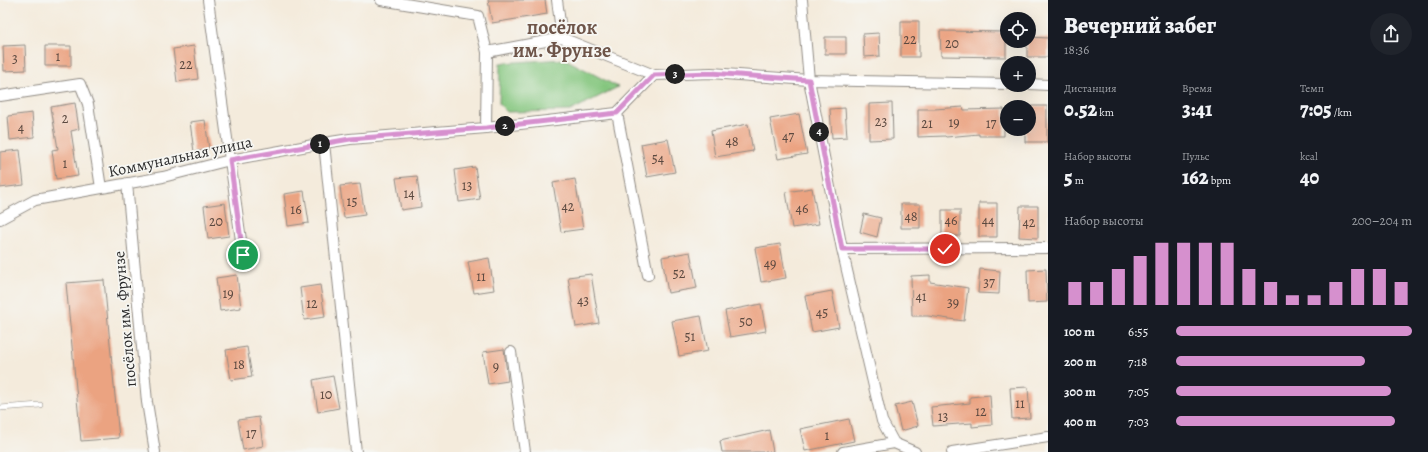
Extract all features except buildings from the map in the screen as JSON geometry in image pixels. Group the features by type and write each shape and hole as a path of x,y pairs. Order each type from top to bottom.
{"street":[{"path":"208,0 243,255"},
{"path":"381,0 478,16 487,52 486,128"},
{"path":"557,0 562,38"},
{"path":"802,0 809,80 842,249 882,421 894,443"},
{"path":"487,52 562,38 654,75 711,73 809,80 1000,84"},
{"path":"648,275 617,113 654,75"},
{"path":"0,96 80,84 88,104 100,188"},
{"path":"1036,84 1048,85"},
{"name":"Коммунальная улица","path":"0,219 35,200 162,177 230,160 324,143 350,139 486,128 617,113"},
{"path":"324,143 356,452"},
{"name":"посёлок им. Фрунзе","path":"127,183 147,402 155,452"},
{"path":"842,249 1048,248"},
{"path":"511,352 525,452"},
{"path":"952,452 1048,437"},
{"path":"843,452 894,443 915,452"}],"lane":[{"path":"0,408 40,405"}],"green space":[{"path":"565,59 618,87 570,111 507,112 499,104 500,63"}],"district":[{"name":"посёлок им. Фрунзе","path":"562,38"}],"route":[{"path":"243,255 230,160 350,139 486,128 617,113 654,75 711,73 809,80 842,249 945,249"}]}
